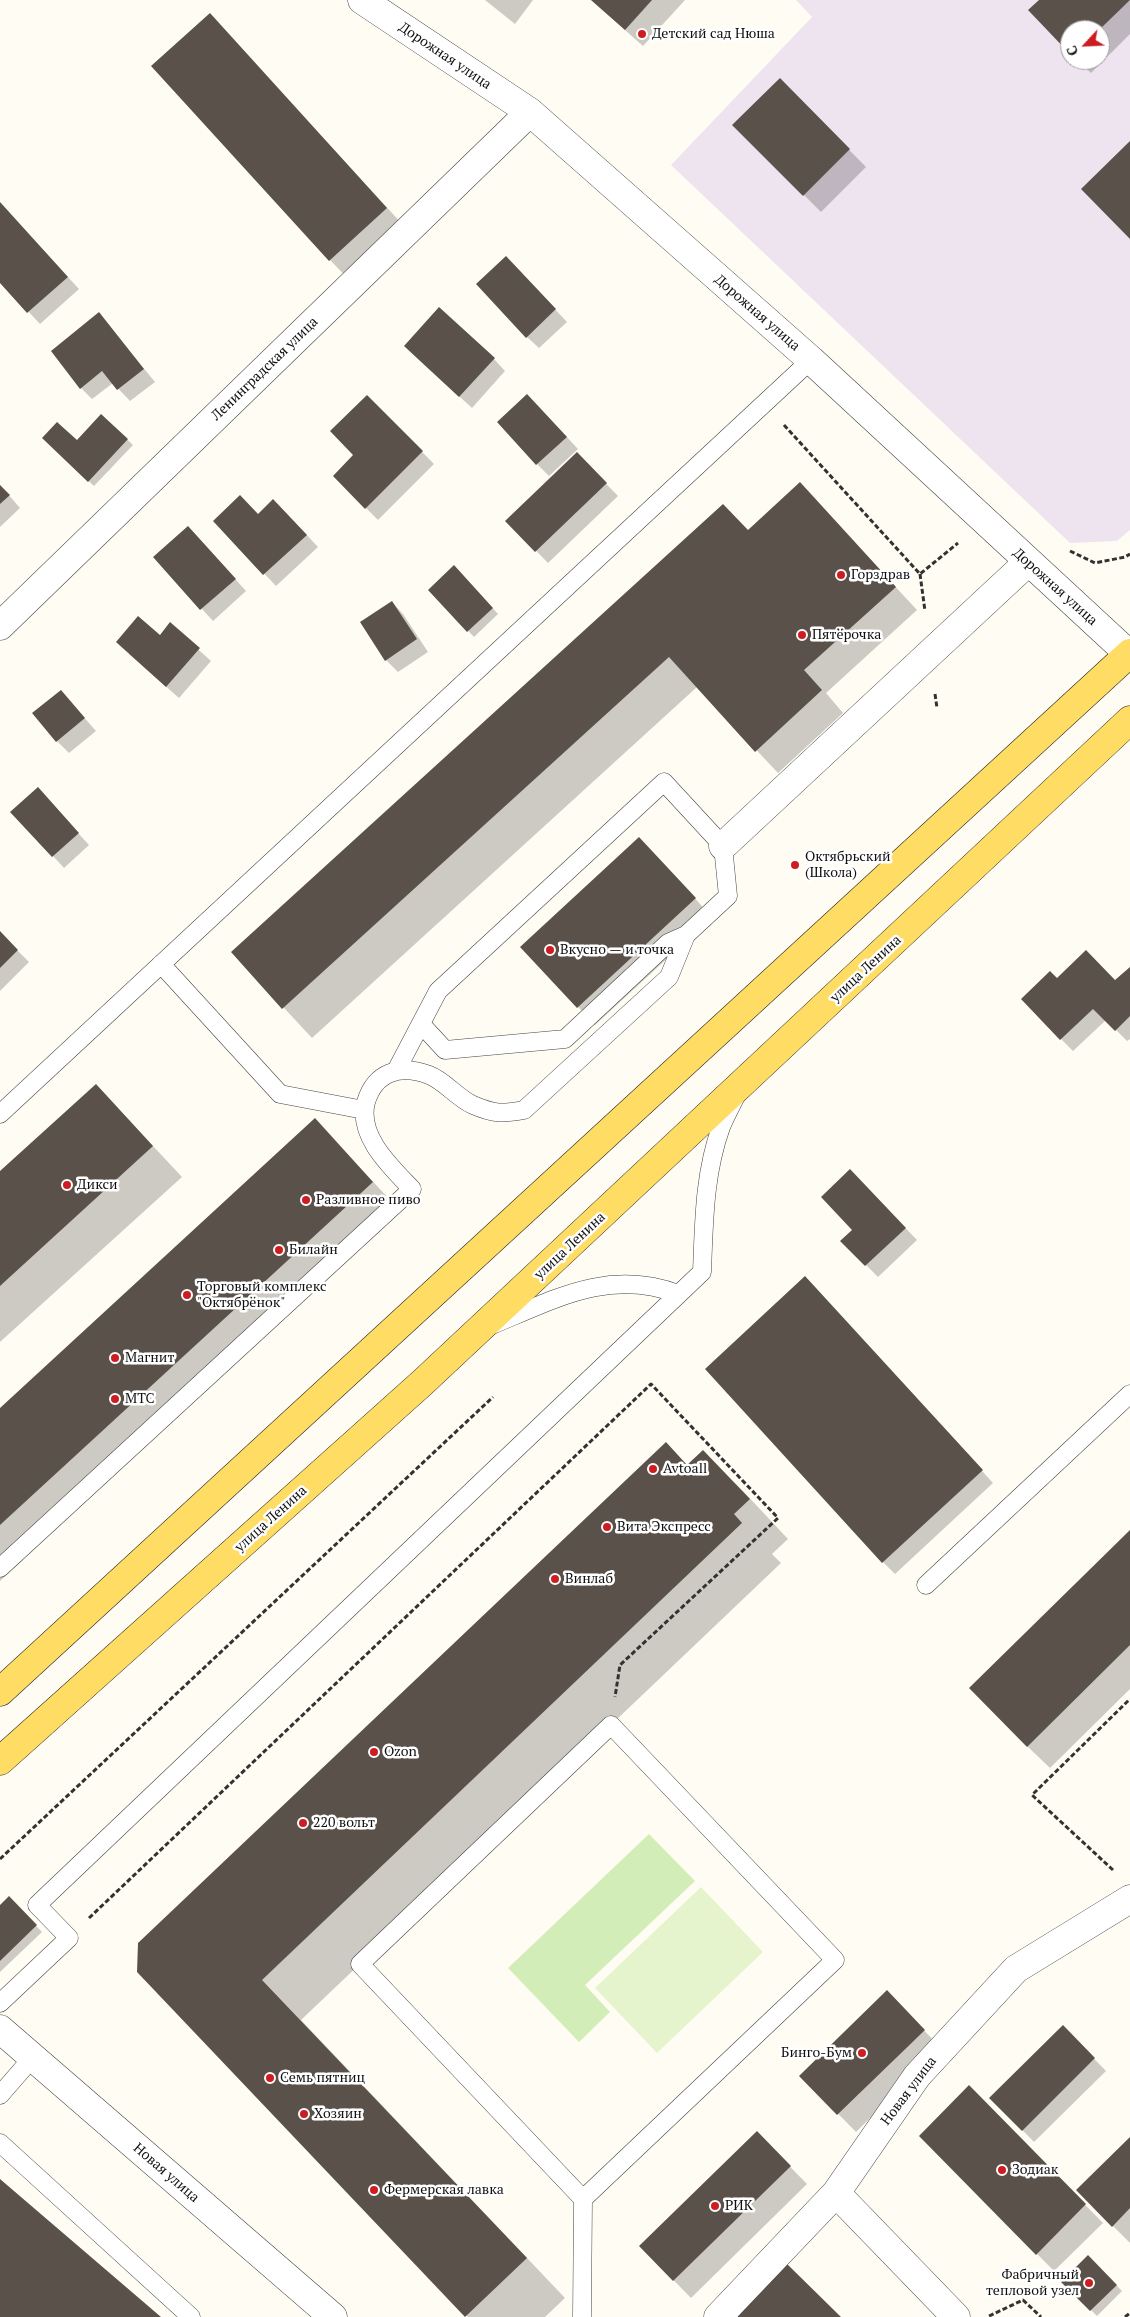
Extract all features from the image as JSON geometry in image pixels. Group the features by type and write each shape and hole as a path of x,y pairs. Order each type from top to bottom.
{"main road":[{"path":"0,1692 1130,654"},
{"name":"улица Ленина","path":"0,1761 478,1331 741,1087 1130,720"}],"street":[{"name":"Дорожная улица","path":"362,0 530,112 811,360 1027,563 1130,654"},
{"name":"Ленинградская улица","path":"0,626 530,112"},
{"path":"723,846 1027,563"},
{"name":"Новая улица","path":"718,2317 836,2193 917,2076 1016,1969 1130,1899"},
{"name":"Новая улица","path":"0,2029 333,2317"},
{"path":"836,2193 956,2317"}],"lane":[{"path":"0,1114 811,360"},
{"path":"0,1568 412,1189 382,1157 369,1134 364,1110 369,1093 378,1079 397,1069 438,991 664,782 723,846 728,896 686,935 668,943 565,1039 444,1050 421,1024"},
{"path":"397,1069 429,1075 471,1104 501,1114 524,1110 668,977 686,935"},
{"path":"161,964 280,1094 364,1110"},
{"path":"0,2003 69,1938 37,1905 702,1272 705,1206 711,1163 721,1126 741,1087"},
{"path":"478,1331 564,1295 616,1283 656,1286 678,1294"},
{"path":"926,1585 1130,1394"},
{"path":"582,2317 583,2199 360,1964 611,1724 835,1960 583,2199"},
{"path":"0,2094 33,2057"},
{"path":"0,2143 191,2317"}],"path":[{"path":"765,404 920,574 950,547"},
{"path":"69,1938 651,1384 778,1518 620,1665 611,1724"},
{"path":"0,1859 493,1397"},
{"path":"1116,1872 1032,1796 1130,1699"},
{"path":"986,2317 1023,2300 1041,2317"},
{"path":"1125,2317 1130,2312"}],"shaded area":[{"path":"796,0 1130,0 1130,530 1117,541 1070,543 671,165 812,17"}],"green space":[{"path":"649,1834 695,1881 585,1985 610,2012 579,2042 508,1968"},
{"path":"701,1887 763,1952 657,2053 595,1988"}],"building":[{"path":"591,0 652,0 625,30"},
{"path":"1039,0 1130,0 1109,20 1060,20 1060,44 1028,10"},
{"path":"210,13 387,208 329,261 151,66"},
{"path":"780,78 850,149 803,196 732,125"},
{"path":"1130,141 1130,239 1081,189"},
{"path":"0,202 68,277 27,313 0,283"},
{"path":"506,256 556,309 526,338 476,284"},
{"path":"439,307 495,358 459,397 404,346"},
{"path":"99,312 144,369 117,390 102,371 80,389 51,351"},
{"path":"527,394 567,437 536,465 497,422"},
{"path":"367,395 423,451 365,509 333,476 353,455 330,431"},
{"path":"101,414 128,439 88,482 42,438 57,422 77,440"},
{"path":"577,452 607,483 535,552 505,521"},
{"path":"800,482 896,587 804,670 822,690 755,752 669,657 282,1009 231,952 723,504 748,530"},
{"path":"0,485 10,495 0,504"},
{"path":"240,495 258,514 273,499 307,535 263,575 213,521"},
{"path":"188,526 236,579 200,610 153,557"},
{"path":"454,565 493,608 467,632 428,590"},
{"path":"392,601 417,639 385,661 360,622"},
{"path":"138,616 160,635 170,622 200,648 166,687 116,642"},
{"path":"61,690 85,718 56,742 32,713"},
{"path":"38,787 79,833 52,857 10,812"},
{"path":"639,837 696,898 577,1008 520,947"},
{"path":"0,931 18,950 0,968"},
{"path":"1086,950 1115,980 1130,967 1130,1016 1115,1031 1093,1009 1060,1040 1021,999 1050,971 1057,978"},
{"path":"96,1084 153,1146 0,1286 0,1171"},
{"name":"Торговый комплекс \"Октябрёнок\"","path":"315,1118 373,1182 0,1525 0,1408"},
{"path":"850,1169 906,1228 865,1266 840,1241 852,1230 821,1197"},
{"path":"805,1276 983,1470 882,1563 705,1369"},
{"path":"666,1442 687,1465 703,1450 750,1499 734,1514 742,1523 262,1980 527,2258 465,2317 137,1972 138,1943"},
{"path":"1130,1530 1130,1645 1027,1747 969,1688"},
{"path":"9,1896 37,1925 0,1961 0,1905"},
{"name":"Бинго-Бум","path":"887,1990 925,2030 837,2115 799,2076"},
{"path":"1063,2025 1095,2058 1022,2131 989,2098"},
{"name":"Зодиак","path":"969,2085 1086,2204 1036,2255 919,2136"},
{"name":"РИК","path":"757,2131 791,2166 673,2281 639,2246"},
{"path":"1130,2137 1130,2208 1112,2227 1076,2190"},
{"path":"0,2179 161,2317 0,2317"},
{"name":"Фабричный тепловой узел","path":"1088,2255 1117,2285 1090,2311 1061,2282"},
{"path":"784,2261 841,2317 728,2317"}],"place":[{"name":"Детский сад Нюша","path":"642,34"},
{"name":"Горздрав","path":"841,575"},
{"name":"Пятёрочка","path":"802,635"},
{"name":"Октябрьский (Школа)","path":"795,865"},
{"name":"Вкусно — и точка","path":"550,950"},
{"name":"Дикси","path":"67,1185"},
{"name":"Разливное пиво","path":"306,1200"},
{"name":"Билайн","path":"279,1250"},
{"name":"Торговый комплекс \"Октябрёнок\"","path":"187,1295"},
{"name":"Магнит","path":"115,1358"},
{"name":"МТС","path":"115,1399"},
{"name":"Avtoall","path":"653,1469"},
{"name":"Вита Экспресс","path":"607,1527"},
{"name":"Винлаб","path":"555,1579"},
{"name":"Ozon","path":"374,1752"},
{"name":"220 вольт","path":"303,1823"},
{"name":"Бинго-Бум","path":"862,2053"},
{"name":"Семь пятниц","path":"270,2078"},
{"name":"Хозяин","path":"304,2114"},
{"name":"Зодиак","path":"1002,2170"},
{"name":"Фермерская лавка","path":"374,2190"},
{"name":"РИК","path":"715,2206"},
{"name":"Фабричный тепловой узел","path":"1089,2283"}]}
